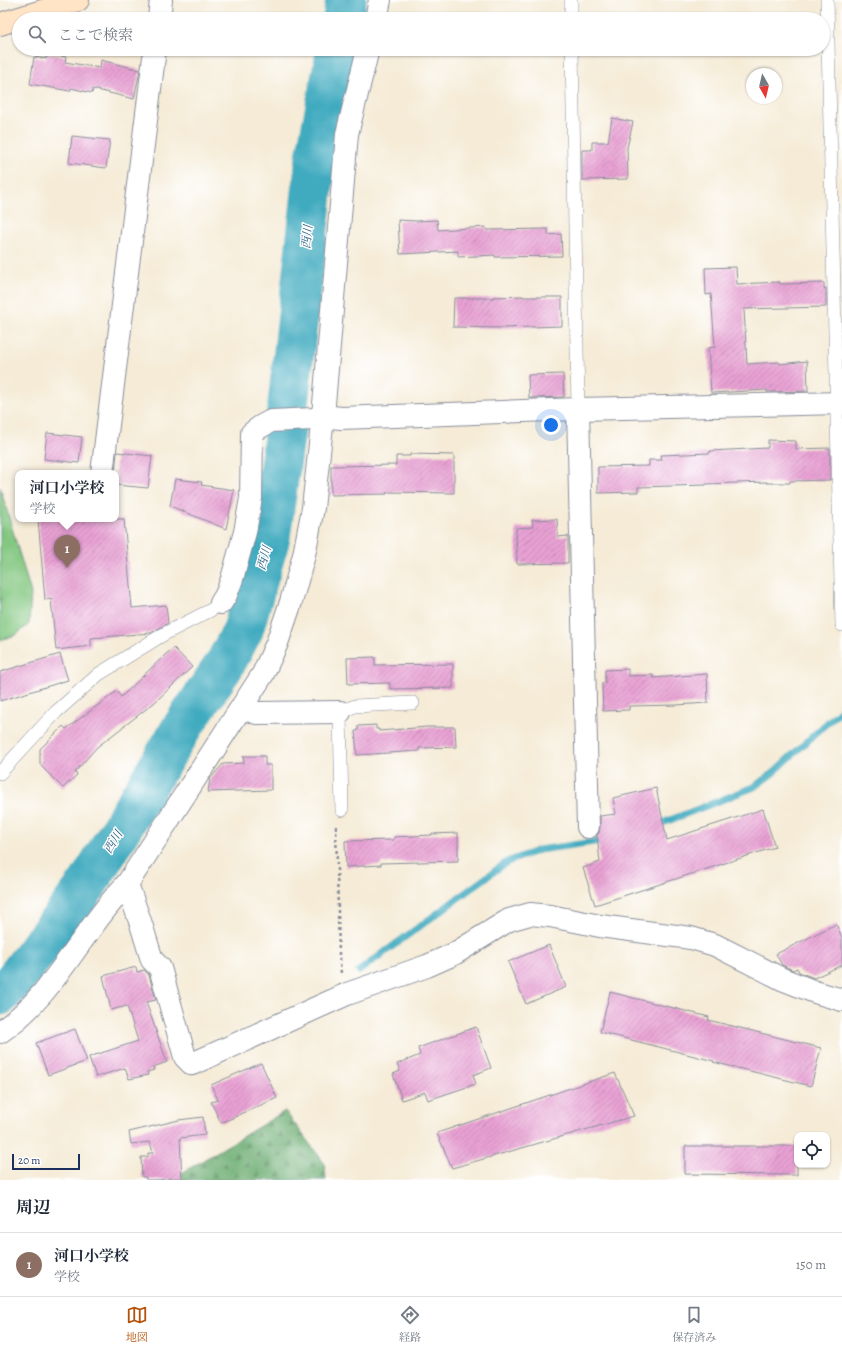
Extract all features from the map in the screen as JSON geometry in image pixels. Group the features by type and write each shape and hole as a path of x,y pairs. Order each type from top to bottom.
{"street":[{"path":"39,12 78,0"},
{"path":"160,12 161,0"},
{"path":"377,12 380,0"},
{"path":"0,24 12,20"},
{"path":"102,470 154,56"},
{"path":"0,1032 19,1018 39,997 63,969 112,900 127,884 242,708 263,674 277,643 292,602 304,555 313,508 318,418 347,134 366,56"},
{"path":"221,603 226,595 232,578 245,532 251,498 252,433 271,421 578,409 839,403"},
{"path":"578,409 588,827"},
{"path":"242,708 257,713 340,712"},
{"path":"127,884 152,960 160,968 185,1057 192,1064 347,994 427,966 454,954 509,920 530,914 550,916 600,926 691,938 715,945 782,979 815,992 842,1000"}],"lane":[{"path":"571,0 571,12"},
{"path":"827,0 827,12"},
{"path":"572,56 578,409"},
{"path":"829,56 839,403 842,625"},
{"path":"0,773 56,712 99,674 164,634 211,610 221,603"},
{"path":"342,810 340,712 355,706 412,703"}],"path":[{"path":"342,810 336,824 338,924 341,979 347,994"}],"green space":[{"path":"0,487 31,593 29,624 16,635 0,640"},
{"path":"285,1111 325,1164 326,1180 170,1180"}],"building":[{"path":"46,56 61,56 66,57 65,62 100,68 101,60 140,70 134,99 93,89 92,93 71,88 70,91 30,84 34,57 46,59"},
{"path":"612,118 633,122 627,148 628,179 582,180 582,150 592,150 592,142 608,142"},
{"path":"72,136 110,140 106,168 69,163"},
{"path":"398,220 437,220 438,230 486,227 486,230 548,229 548,235 561,234 562,256 495,257 495,255 458,257 458,251 400,254"},
{"path":"736,267 737,284 780,282 780,284 824,283 824,289 826,288 826,307 744,309 747,364 779,362 780,364 807,361 808,391 767,392 767,390 711,393 708,348 715,347 711,294 706,295 705,268"},
{"path":"523,296 562,297 562,326 502,328 453,327 454,298"},
{"path":"563,374 564,397 529,398 528,375"},
{"path":"47,433 82,437 79,463 44,459"},
{"path":"768,440 796,441 796,449 830,448 830,480 790,481 790,483 767,482 638,487 638,492 598,493 598,467 649,466 649,460 662,460 661,455 710,453 710,451 768,448"},
{"path":"117,452 152,456 148,488 119,485 119,470 115,470"},
{"path":"410,454 454,455 454,493 387,492 387,494 331,495 331,466 396,465 396,456 410,456"},
{"path":"175,479 202,482 201,485 234,490 226,529 170,506"},
{"path":"119,519 124,519 132,608 166,605 168,623 151,633 91,638 91,646 56,650 51,599 45,600 38,522 119,522"},
{"path":"557,519 558,537 568,536 568,563 517,564 516,528 533,527 532,520"},
{"path":"174,648 192,667 154,703 97,747 75,772 77,775 63,788 40,765 40,749 63,726 66,729 117,691 121,697"},
{"path":"60,654 68,680 0,701 0,672"},
{"path":"375,657 375,665 453,664 453,688 390,689 390,683 348,684 347,658"},
{"path":"628,669 628,676 653,675 653,678 707,674 708,703 629,706 629,710 603,711 602,683 605,683 605,670"},
{"path":"376,725 376,729 379,729 379,731 427,727 455,727 456,747 419,748 419,751 357,755 355,731 358,731 358,726"},
{"path":"243,756 265,756 265,765 271,765 271,790 208,792 210,779 223,764 244,763"},
{"path":"656,788 667,840 763,809 775,847 595,905 583,868 600,862 597,835 600,827 600,816 616,814 613,798"},
{"path":"458,833 458,861 381,863 381,865 346,867 345,841 394,840 394,837"},
{"path":"836,924 842,937 842,965 814,978 799,972 797,968 793,970 782,965 776,954"},
{"path":"549,945 566,987 526,1004 508,962"},
{"path":"136,967 137,972 144,970 149,975 156,1000 146,1002 167,1062 153,1067 154,1070 147,1072 148,1075 129,1079 125,1068 96,1077 89,1057 138,1041 127,1006 111,1010 103,976"},
{"path":"610,992 709,1017 708,1020 821,1048 811,1086 600,1032"},
{"path":"476,1027 491,1068 473,1075 476,1084 428,1100 425,1092 402,1100 393,1074 400,1071 397,1064 420,1055 418,1048"},
{"path":"75,1029 87,1061 48,1075 36,1043"},
{"path":"261,1063 277,1098 221,1123 211,1102 218,1100 211,1085"},
{"path":"615,1073 634,1116 452,1168 437,1133"},
{"path":"203,1117 205,1135 180,1138 182,1179 146,1180 146,1177 142,1177 141,1157 148,1157 148,1153 153,1153 150,1142 131,1144 129,1132 179,1120"},
{"path":"685,1146 794,1146 794,1168 797,1168 797,1175 685,1174"}],"waterway":[{"name":"西川","path":"344,12 346,0"},
{"name":"西川","path":"0,995 14,981 87,885 181,729 225,664 243,630 270,537 285,430 316,158 336,56"},
{"path":"655,826 754,787 773,773 842,709"},
{"path":"359,971 507,862 539,850 607,840"}],"place":[{"name":"河口小学校","path":"67,568"}]}
